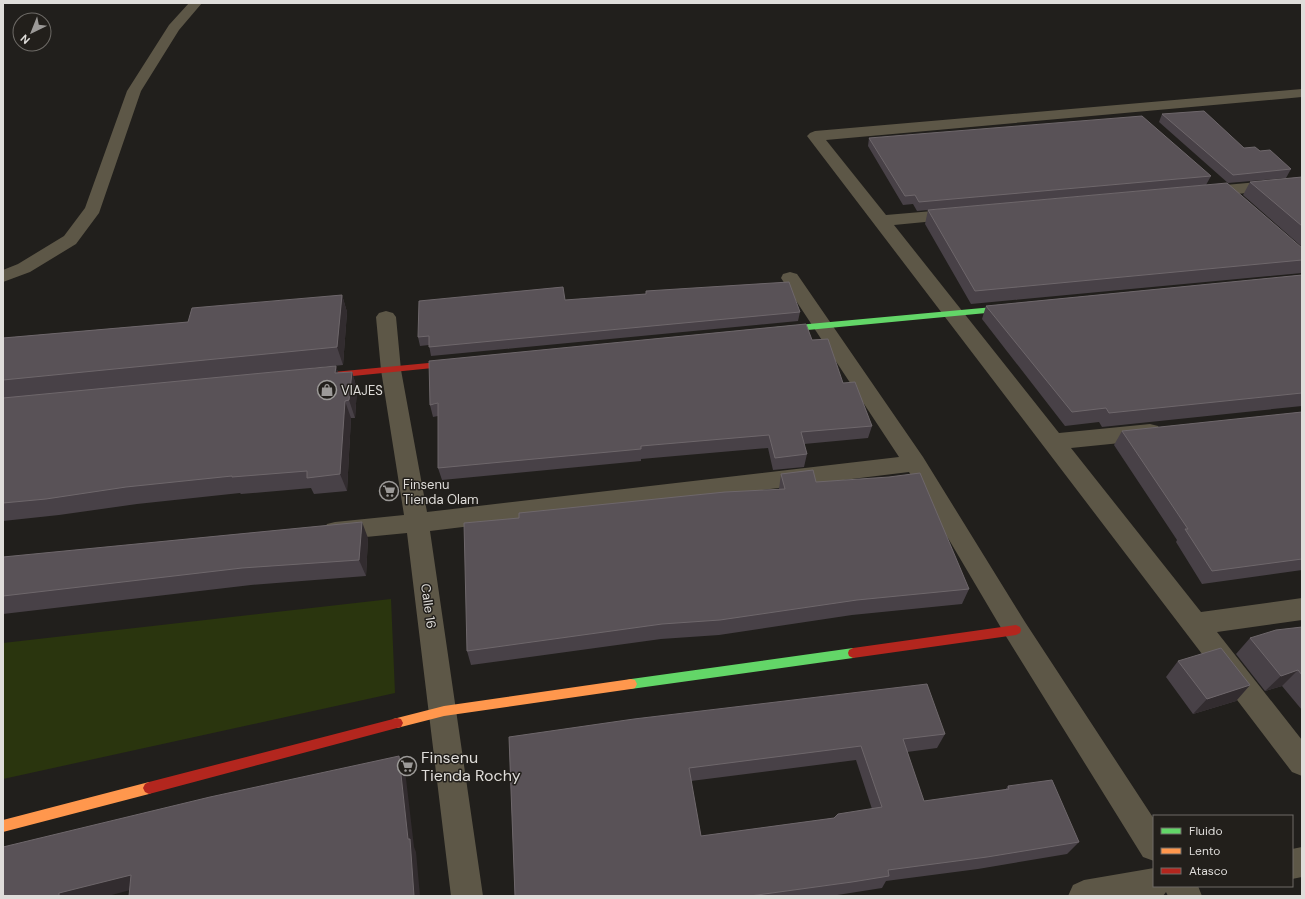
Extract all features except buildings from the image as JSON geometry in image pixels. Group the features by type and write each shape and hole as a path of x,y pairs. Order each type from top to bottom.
{"street":[{"path":"3,276 24,268 70,240 93,208 134,91 174,28 196,3"},
{"path":"1302,93 815,136 1302,762"},
{"path":"1131,108 1149,123"},
{"path":"1207,174 1242,205"},
{"path":"1186,193 1302,183"},
{"path":"881,221 975,212"},
{"path":"790,278 915,463 1016,630 1153,844"},
{"path":"765,332 1024,307"},
{"name":"Calle 16","path":"386,317 391,370 417,523 444,711 467,896"},
{"path":"312,377 471,362"},
{"path":"1053,442 1170,430"},
{"path":"313,533 417,523 915,463"},
{"path":"1194,624 1302,609"},
{"path":"3,826 444,711 1016,630"},
{"path":"1084,896 1153,884"},
{"path":"1181,887 1186,896"}],"green space":[{"path":"391,599 395,693 3,779 3,643"}],"traffic: fast":[{"path":"776,330 1015,308"},
{"path":"631,684 853,653"}],"traffic: slow":[{"path":"397,723 444,711 631,684"},
{"path":"3,826 149,788"}],"traffic: jam":[{"path":"323,376 460,363"},
{"path":"853,653 1016,630"},
{"path":"149,788 397,723"}],"place":[{"name":"VIAJES","path":"327,390"},
{"name":"Finsenu Tienda Olam","path":"389,491"},
{"name":"Finsenu Tienda Rochy","path":"407,766"}]}
